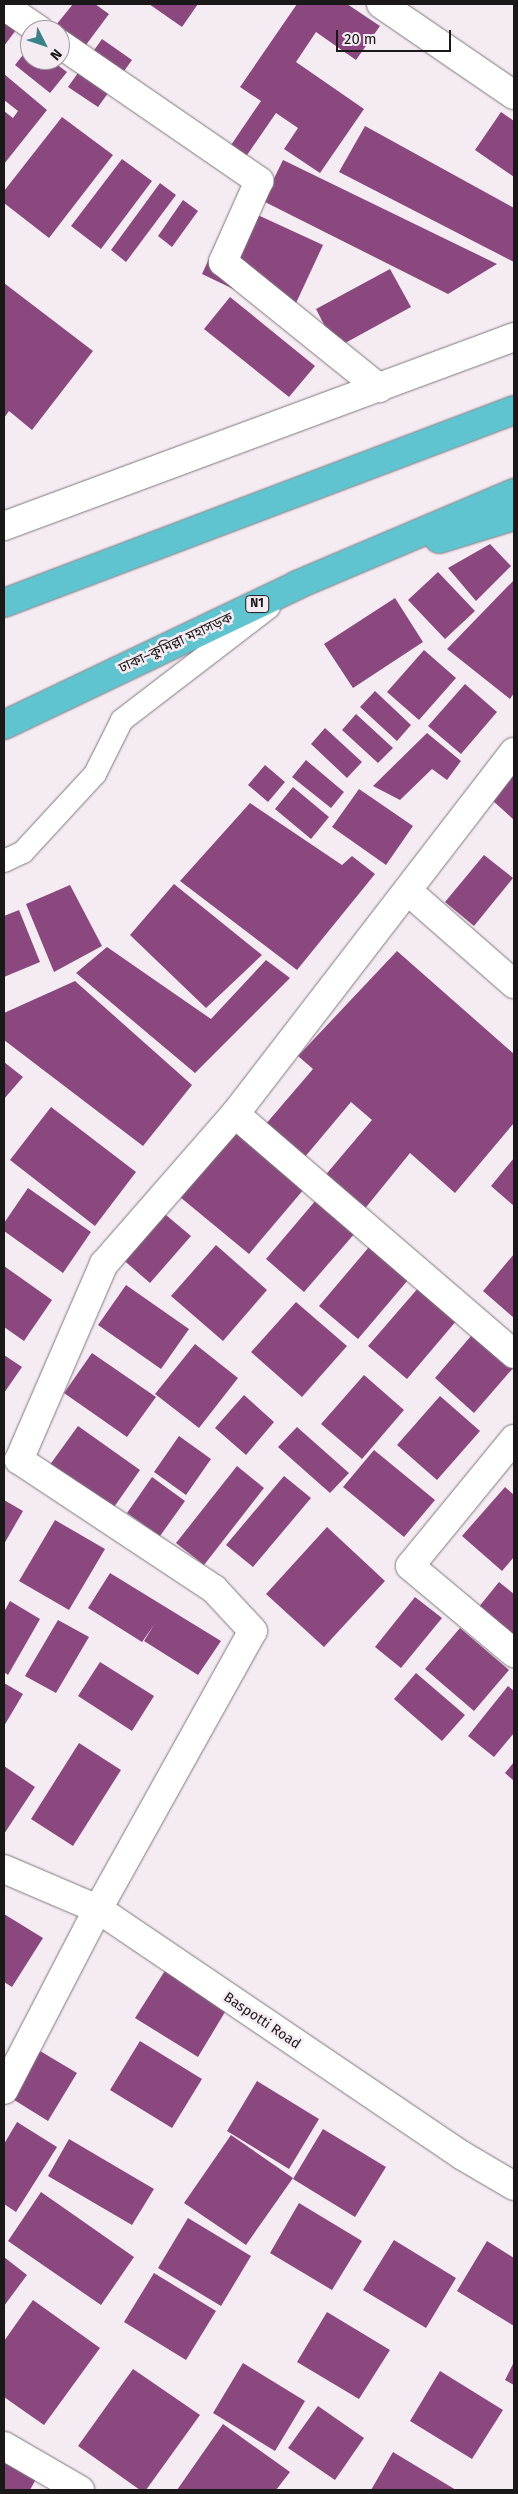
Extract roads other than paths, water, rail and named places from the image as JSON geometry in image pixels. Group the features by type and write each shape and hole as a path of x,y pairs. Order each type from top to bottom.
{"highway":[{"path":"4,603 514,410"},
{"name":"ঢাকা–কুমিল্লা মহাসড়ক","path":"4,725 297,585 514,493"},
{"path":"297,585 514,516"}],"street":[{"path":"381,4 514,95"},
{"path":"4,6 24,20"},
{"path":"70,51 259,181 224,262 379,388"},
{"path":"4,526 514,337"},
{"path":"4,2090 98,1910 253,1631 214,1589 11,1463 104,1264 235,1114 409,892 514,752"},
{"path":"409,892 514,984"},
{"path":"235,1114 514,1354"},
{"path":"514,1439 410,1566 514,1653"},
{"name":"Baspotti Road","path":"4,1869 98,1910 463,2156 514,2186"},
{"path":"4,2446 80,2490"}],"lane":[{"path":"4,861 23,852 95,774 122,720 297,585"}]}
